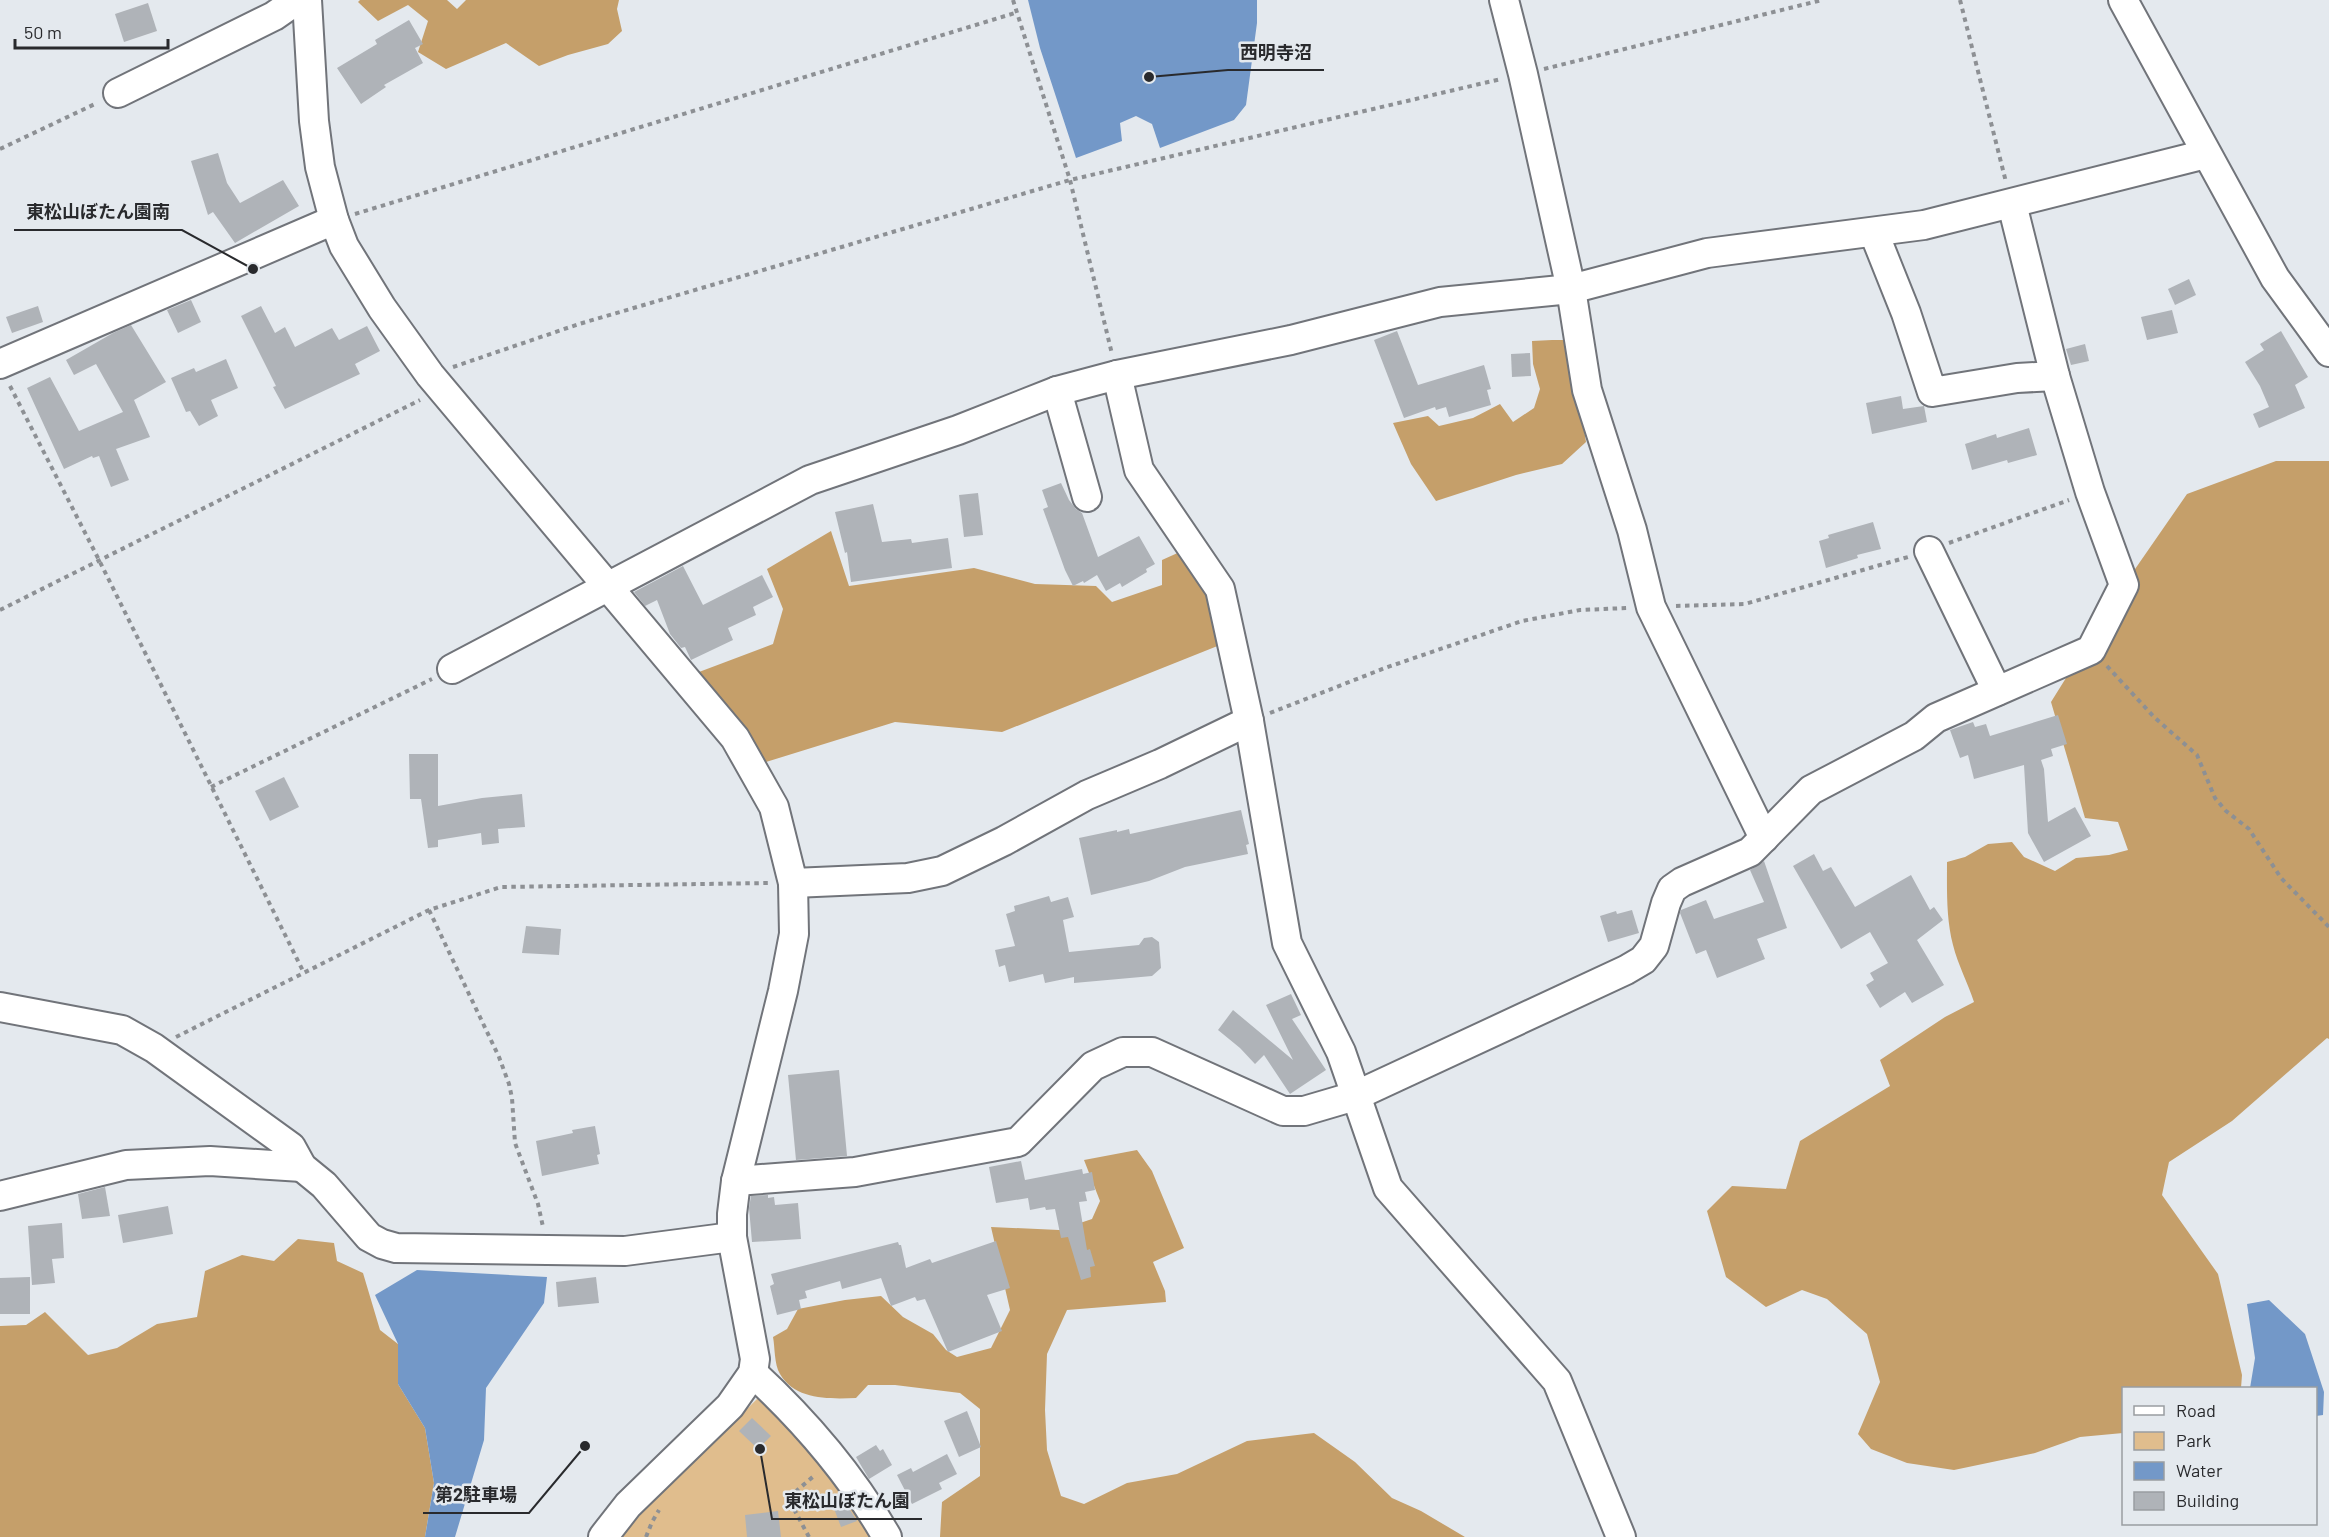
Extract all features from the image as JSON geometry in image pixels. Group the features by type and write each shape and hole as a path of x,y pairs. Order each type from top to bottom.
{"street":[{"path":"118,93 274,16 297,0"},
{"path":"307,0 314,121 320,167 334,220 344,246 362,276 436,382 735,738 774,807 793,883 794,934 783,991 736,1181 732,1237 755,1359 753,1373 730,1406 641,1492 603,1537"},
{"path":"1504,0 1571,289 1587,390 1632,530 1651,607 1764,838"},
{"path":"2123,0 2275,278 2329,352"},
{"path":"452,669 810,480 958,430 1057,391 1117,375 1291,340 1440,302 1571,289 1707,253 1924,225 2206,154"},
{"path":"736,1181 855,1173 1018,1142 1093,1066 1123,1052 1152,1052 1283,1111 1304,1111 1355,1096 1643,960 1654,946 1658,926 1672,889 1682,882 1750,852 1811,790 1914,736 1936,718 2091,650 2124,585 2090,492 2055,375 2012,204"},
{"path":"3,370 334,220"},
{"path":"1874,233 1906,313 1932,392 2018,378 2055,375"},
{"path":"1117,375 1139,470 1220,589 1248,721 1287,943 1341,1052 1388,1188 1557,1381 1621,1537"},
{"path":"1057,391 1087,497"},
{"path":"1929,551 1997,691"},
{"path":"793,883 908,878 942,871 1004,841 1087,795 1160,765 1248,721"},
{"path":"0,1007 122,1030 154,1048 291,1147 302,1167 324,1185 369,1237 381,1244 396,1248 545,1248 625,1251 732,1237"},
{"path":"0,1196 126,1165 210,1161 302,1167"},
{"path":"753,1373 838,1463 873,1512 887,1537"}],"path":[{"path":"1013,0 1015,13 1071,180 1117,375"},
{"path":"0,610 100,562 436,382 579,324 1071,180 1523,74 1822,0"},
{"path":"1960,0 2012,204"},
{"path":"334,220 1015,13"},
{"path":"0,149 118,93"},
{"path":"3,370 304,973"},
{"path":"2091,650 2154,717 2197,755 2215,798 2226,811 2249,829 2281,878 2329,927"},
{"path":"211,787 452,669"},
{"path":"154,1048 429,910 501,887 793,883"},
{"path":"429,910 499,1057 509,1084 515,1143 538,1204 545,1248"},
{"path":"809,1537 788,1498 811,1477 838,1463"},
{"path":"646,1537 661,1507"}],"green space":[{"path":"757,1399 769,1404 801,1437 878,1537 622,1537 639,1516"}],"shaded area":[{"path":"360,0 447,0 457,9 466,0 619,0 617,9 622,31 608,44 539,66 506,43 446,69 418,52 428,21 408,5 378,21 358,2"},
{"path":"1570,340 1586,442 1562,464 1516,475 1436,501 1411,464 1393,423 1428,416 1439,426 1473,418 1500,404 1513,422 1534,408 1540,389 1533,364 1532,341"},
{"path":"2276,461 2329,461 2329,1039 2327,1038 2232,1121 2169,1162 2162,1195 2218,1274 2242,1375 2241,1387 2122,1387 2122,1433 2080,1437 2035,1453 1954,1470 1907,1463 1871,1449 1858,1434 1880,1382 1867,1334 1827,1299 1802,1290 1766,1307 1726,1277 1707,1211 1732,1186 1786,1189 1800,1141 1890,1086 1880,1060 1945,1017 1974,1002 1953,945 1949,925 1947,862 1965,857 1988,844 2012,842 2024,857 2055,871 2076,858 2109,855 2128,850 2118,822 2085,818 2051,702 2124,585 2187,494"},
{"path":"831,531 849,586 974,568 1035,584 1096,586 1112,602 1162,585 1162,560 1182,551 1206,581 1220,645 1002,732 895,722 766,762 699,672 773,644 783,609 767,569"},
{"path":"1137,1150 1152,1171 1184,1248 1153,1262 1165,1291 1166,1302 1067,1310 1047,1354 1045,1410 1047,1450 1061,1496 1084,1504 1127,1483 1177,1474 1247,1441 1314,1433 1355,1462 1392,1498 1421,1511 1465,1537 940,1537 942,1502 980,1476 980,1409 960,1393 895,1385 868,1385 856,1398 824,1398 794,1389 780,1374 773,1337 787,1329 798,1309 845,1300 881,1296 903,1317 933,1334 946,1350 957,1357 991,1348 1010,1310 991,1227 1059,1230 1092,1219 1100,1201 1084,1160"},
{"path":"298,1239 334,1243 337,1261 363,1273 380,1330 398,1344 398,1384 425,1428 434,1483 425,1537 0,1537 0,1326 26,1325 45,1312 88,1355 117,1348 157,1324 197,1317 205,1271 242,1255 274,1261"}],"water":[{"path":"1028,0 1257,0 1257,23 1246,105 1234,120 1160,148 1152,124 1136,116 1120,123 1122,141 1076,158 1040,48"},
{"path":"417,1270 547,1277 544,1303 486,1388 484,1440 455,1537 425,1537 434,1483 425,1428 398,1384 398,1344 375,1295"},
{"path":"2269,1300 2305,1334 2324,1392 2323,1415 2317,1416 2317,1387 2250,1387 2255,1358 2247,1304"}],"building":[{"path":"148,3 157,31 124,42 115,14"},
{"path":"409,20 423,44 415,48 423,63 384,85 386,87 361,104 337,68 377,44 375,40"},
{"path":"218,153 227,183 240,203 283,180 299,206 235,243 213,212 208,215 191,161"},
{"path":"2189,279 2196,295 2175,305 2168,289"},
{"path":"191,300 201,322 178,333 167,310"},
{"path":"38,306 43,322 12,333 6,317"},
{"path":"261,306 275,333 285,327 295,347 332,328 339,340 367,326 380,351 355,364 360,374 285,409 241,316"},
{"path":"2172,310 2178,333 2147,340 2141,317"},
{"path":"131,325 166,382 134,400 150,437 116,449 129,480 111,487 99,456 93,458 92,456 64,469 27,388 50,377 79,431 123,412 96,364 74,375 66,360"},
{"path":"1397,331 1418,385 1484,365 1491,389 1487,390 1491,405 1449,417 1446,407 1436,410 1435,407 1404,418 1374,340"},
{"path":"2281,331 2308,377 2295,385 2305,408 2259,428 2253,414 2269,407 2260,386 2245,362 2264,350 2260,344"},
{"path":"2085,344 2089,361 2071,365 2066,349"},
{"path":"1530,353 1531,376 1512,377 1511,354"},
{"path":"226,359 238,388 211,400 218,416 199,426 190,411 186,412 171,378 194,368 196,372"},
{"path":"1901,396 1903,409 1924,406 1927,422 1872,434 1866,403"},
{"path":"2029,428 2037,455 2008,463 2007,460 1972,470 1965,444 1996,434 1997,438"},
{"path":"1061,483 1069,500 1082,513 1098,557 1139,536 1155,564 1146,569 1147,572 1122,587 1120,583 1106,591 1097,575 1084,583 1083,581 1073,586 1043,509 1048,507 1042,490"},
{"path":"978,493 983,535 964,537 959,495"},
{"path":"873,504 882,542 911,539 912,543 948,538 952,568 851,582 847,552 845,553 835,512"},
{"path":"1873,522 1881,549 1857,555 1858,558 1826,568 1819,541 1829,538 1828,535"},
{"path":"683,566 703,605 762,575 773,597 753,607 756,615 728,628 733,640 691,660 685,647 681,648 670,634 657,600 645,606 634,592"},
{"path":"2058,715 2067,744 2051,749 2053,756 2041,760 2044,769 2048,822 2075,807 2091,836 2044,862 2028,833 2024,765 1974,779 1968,755 1960,758 1950,730 1973,722 1975,727 1986,724 1990,736"},
{"path":"409,754 438,754 438,806 522,794 525,827 498,829 499,843 482,845 481,833 438,840 438,847 428,848 421,799 410,799"},
{"path":"284,777 299,807 270,821 255,791"},
{"path":"1241,810 1249,844 1246,845 1248,854 1185,867 1149,881 1091,895 1079,838 1129,829 1130,834"},
{"path":"1814,854 1823,871 1831,867 1855,907 1911,875 1930,910 1934,907 1943,920 1917,940 1944,985 1912,1003 1905,992 1880,1008 1866,985 1874,980 1870,973 1888,963 1870,932 1841,949 1793,866"},
{"path":"1764,861 1787,928 1757,939 1765,959 1717,978 1706,950 1696,954 1680,913 1681,910 1706,900 1714,919 1764,902 1750,870"},
{"path":"1049,896 1051,902 1068,897 1074,917 1063,920 1069,952 1139,945 1144,938 1152,937 1159,942 1161,968 1152,976 1074,983 1074,977 1045,983 1043,974 1009,982 1005,965 999,967 995,950 1015,946 1006,914 1015,911 1014,906"},
{"path":"1632,910 1639,933 1608,942 1600,916 1616,911 1617,914"},
{"path":"526,926 561,929 559,955 522,953"},
{"path":"1291,994 1301,1015 1292,1019 1326,1070 1290,1094 1264,1055 1255,1064 1218,1030 1233,1010 1293,1060 1266,1005"},
{"path":"839,1070 847,1156 796,1160 788,1075"},
{"path":"595,1126 600,1154 597,1155 599,1164 542,1176 536,1141"},
{"path":"1021,1161 1025,1180 1082,1169 1083,1174 1092,1172 1095,1190 1085,1192 1087,1201 1079,1202 1087,1250 1090,1249 1095,1266 1090,1267 1091,1277 1081,1280 1068,1237 1061,1238 1055,1209 1046,1210 1045,1207 1030,1210 1028,1198 996,1203 989,1167"},
{"path":"105,1187 110,1216 82,1219 78,1194"},
{"path":"768,1195 768,1198 774,1197 775,1205 798,1203 801,1239 752,1242 749,1208 751,1196"},
{"path":"168,1206 173,1234 123,1243 118,1215"},
{"path":"62,1223 64,1258 52,1259 55,1283 32,1285 28,1226"},
{"path":"996,1241 1010,1288 987,1295 1002,1331 948,1352 925,1299 917,1301 915,1297 891,1306 881,1278 842,1289 840,1281 805,1291 807,1298 799,1300 801,1309 777,1315 770,1286 774,1284 771,1274 898,1242 901,1245 906,1268 930,1259 932,1263"},
{"path":"30,1277 30,1314 0,1314 0,1278"},
{"path":"596,1277 599,1303 558,1307 556,1282"},
{"path":"967,1411 981,1447 959,1457 944,1421"},
{"path":"752,1418 771,1436 758,1449 739,1431"},
{"path":"876,1445 880,1451 883,1449 892,1465 869,1479 856,1457"},
{"path":"947,1454 957,1474 939,1483 942,1489 912,1504 897,1475 911,1468 913,1472"},
{"path":"845,1502 857,1521 841,1527 833,1506"},
{"path":"778,1511 781,1537 747,1537 745,1515"}],"place":[{"name":"西明寺沼","path":"1149,77"},
{"name":"東松山ぼたん園南","path":"253,269"},
{"name":"第2駐車場","path":"585,1446"},
{"name":"東松山ぼたん園","path":"760,1449"}]}
